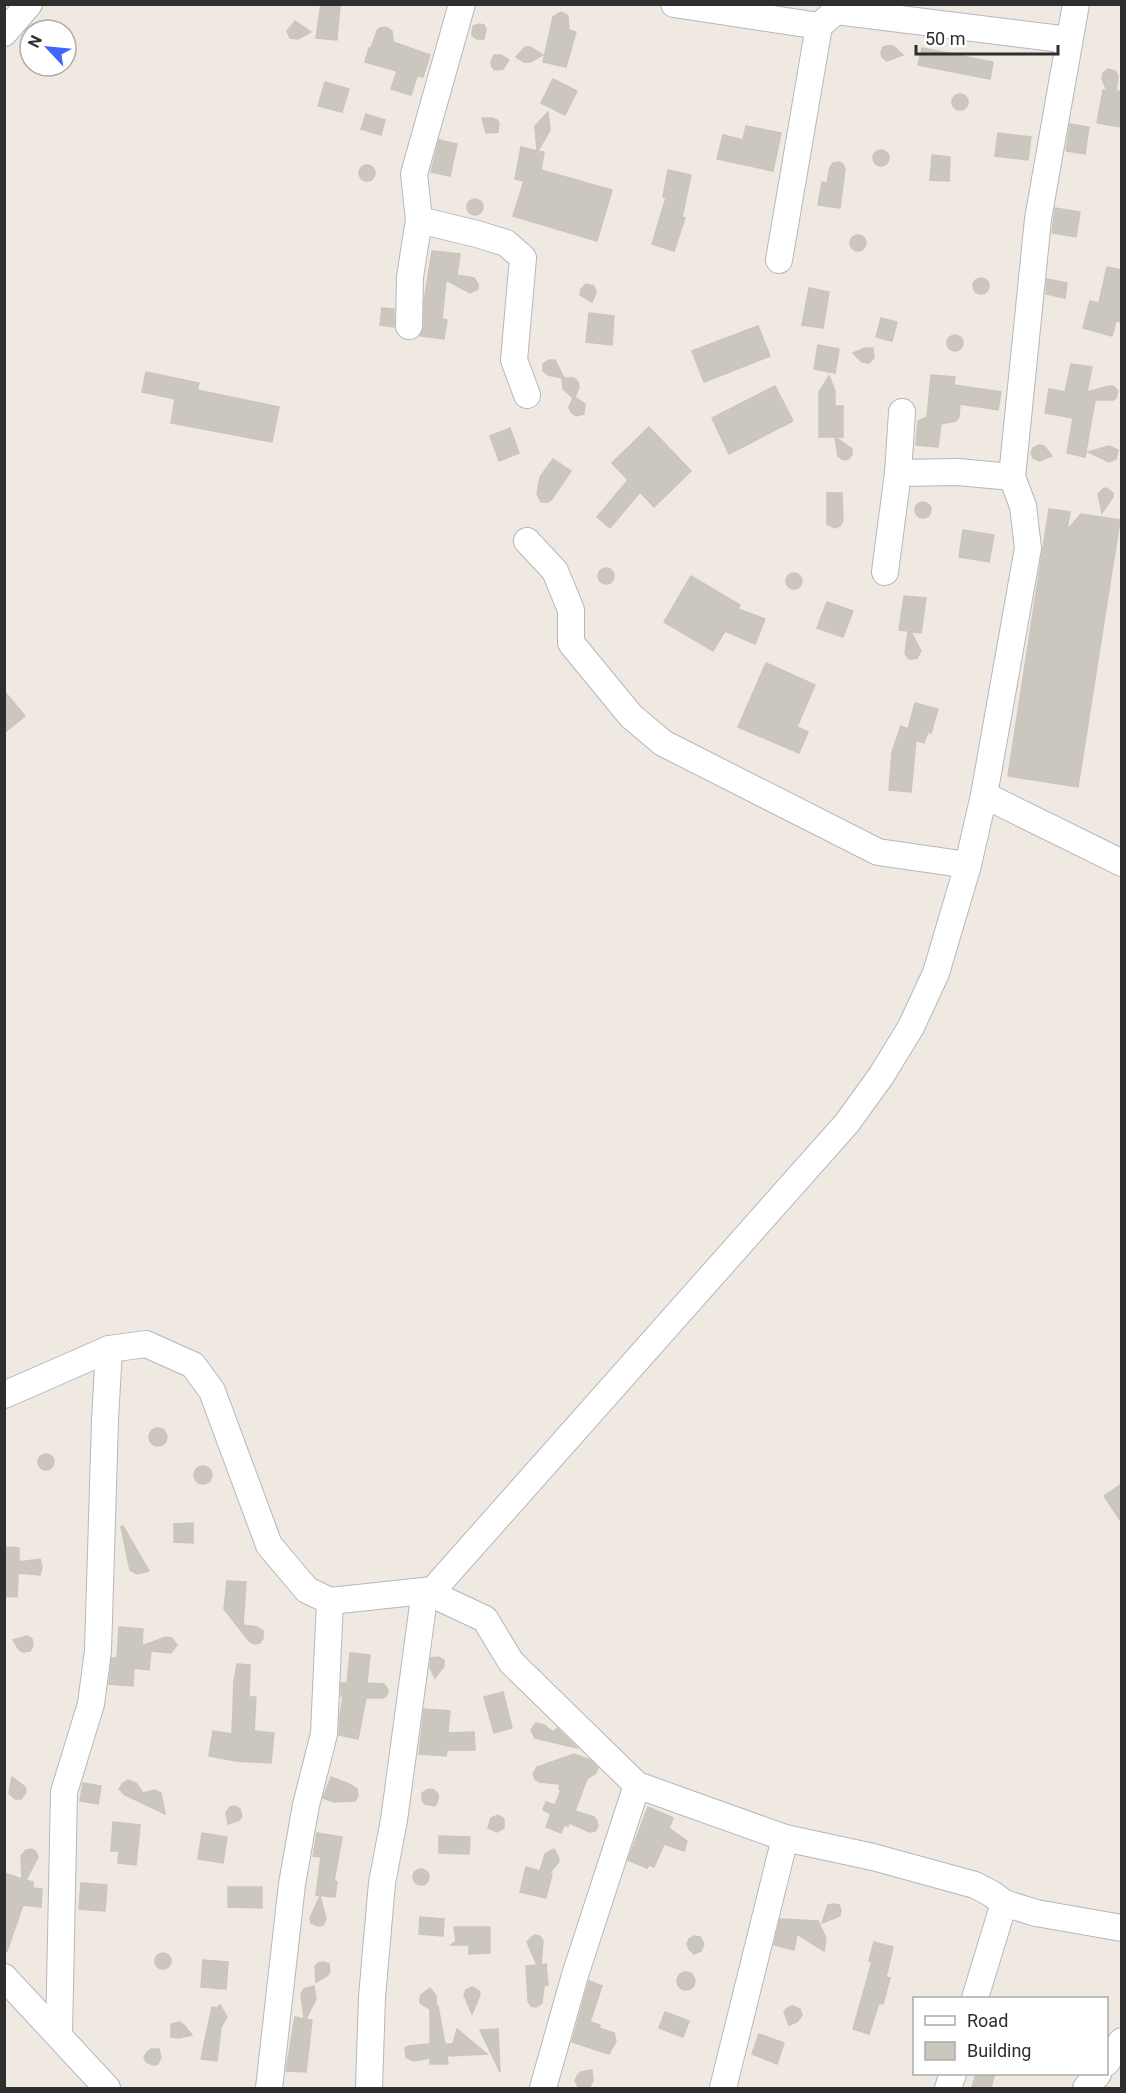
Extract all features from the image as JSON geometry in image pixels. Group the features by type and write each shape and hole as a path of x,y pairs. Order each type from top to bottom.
{"street":[{"path":"4,33 29,4"},
{"path":"409,326 410,277 419,220 414,174 462,4"},
{"path":"674,4 819,26"},
{"path":"369,2088 372,1997 382,1883 394,1820 423,1605 847,1123 881,1077 910,1027 936,973 968,865 984,795 1028,548 1023,506 1012,477 1038,219 1076,4"},
{"path":"779,260 819,26 836,11 1069,40"},
{"path":"419,220 506,243 523,258 514,360 527,395"},
{"path":"885,572 898,473 902,412"},
{"path":"898,473 958,472 1012,477"},
{"path":"527,541 555,571 571,610 570,643 631,716 663,742 879,852 968,865"},
{"path":"984,795 1122,863"},
{"path":"4,1395 109,1349 146,1344 193,1365 212,1391 269,1545 307,1590 330,1601 434,1590"},
{"path":"59,2035 64,1792 91,1704 98,1651 109,1349"},
{"path":"434,1590 438,1596 485,1619 511,1662 636,1785 784,1838 873,1857 975,1885 1004,1903 1036,1913 1122,1928"},
{"path":"270,2088 292,1884 306,1806 324,1734 330,1601"},
{"path":"543,2088 575,1975 636,1785"},
{"path":"723,2088 784,1838"},
{"path":"975,1997 1004,1903"},
{"path":"4,1977 107,2088"},
{"path":"1108,2062 1122,2041"},
{"path":"1086,2088 1096,2075"}],"building":[{"path":"321,4 340,4 337,40 316,38"},
{"path":"561,12 568,16 569,30 576,32 566,67 543,62 553,17"},
{"path":"295,21 311,32 298,39 290,38 287,31"},
{"path":"484,25 486,29 484,39 477,39 472,35 473,26"},
{"path":"386,27 392,31 393,42 430,55 423,77 417,76 411,95 391,89 397,71 365,62 377,31"},
{"path":"893,46 903,55 887,61 881,53 883,47"},
{"path":"525,47 530,47 543,55 530,62 524,62 516,57"},
{"path":"922,48 993,62 990,79 918,65"},
{"path":"494,55 501,55 509,60 503,69 495,70 492,67 491,62"},
{"path":"1108,69 1115,71 1118,76 1116,91 1122,92 1122,127 1097,123 1103,90 1107,91 1102,79 1103,73"},
{"path":"553,79 577,91 565,115 541,103"},
{"path":"325,82 349,89 342,112 318,106"},
{"path":"960,94 968,102 960,110 952,102"},
{"path":"548,112 550,130 538,151 544,152 541,170 612,190 597,241 513,216 524,181 515,179 521,147 537,151 535,126"},
{"path":"366,114 385,120 381,135 361,129"},
{"path":"482,118 497,120 498,132 486,133"},
{"path":"1070,124 1089,127 1085,154 1066,151"},
{"path":"746,126 781,133 773,171 717,159 723,135 743,140"},
{"path":"998,133 1031,137 1028,160 995,156"},
{"path":"439,140 457,144 450,176 431,172"},
{"path":"881,150 887,152 889,158 887,164 881,166 875,164 873,158 875,152"},
{"path":"932,155 950,157 949,181 930,180"},
{"path":"839,162 845,169 840,208 818,205 822,182 827,183 830,167 833,163"},
{"path":"367,165 373,167 375,173 373,179 367,181 361,179 359,173 361,167"},
{"path":"668,170 691,175 682,217 685,218 674,251 652,244 666,198 663,197"},
{"path":"475,199 483,207 475,215 467,207"},
{"path":"1055,208 1080,212 1076,237 1052,233"},
{"path":"858,235 864,237 866,243 864,249 858,251 852,249 850,243 852,237"},
{"path":"432,251 460,254 457,275 474,278 478,284 478,289 470,293 446,280 442,319 447,320 444,339 420,336 424,327 424,302"},
{"path":"1107,267 1122,270 1122,322 1116,321 1112,336 1083,328 1090,301 1099,303"},
{"path":"981,278 987,280 989,286 987,292 981,294 975,292 973,286 975,280"},
{"path":"1047,279 1067,283 1065,298 1046,294"},
{"path":"586,284 594,286 596,293 592,302 580,295 581,289"},
{"path":"809,288 829,292 823,328 802,325"},
{"path":"382,308 394,309 394,327 380,325"},
{"path":"589,313 614,316 612,345 586,342"},
{"path":"881,318 897,322 892,341 876,337"},
{"path":"758,326 770,356 704,382 692,351"},
{"path":"955,335 961,337 963,343 961,349 955,351 949,349 947,343 949,337"},
{"path":"818,345 839,349 835,373 814,369"},
{"path":"865,348 873,348 874,358 869,363 862,362 853,353"},
{"path":"549,360 555,360 564,378 574,378 578,382 579,387 575,397 585,404 584,414 576,416 571,412 569,407 573,398 563,389 562,378 548,375 543,371 543,364"},
{"path":"1071,364 1092,367 1087,392 1109,386 1113,386 1118,391 1113,400 1095,400 1085,457 1067,453 1073,418 1045,413 1049,389 1065,392"},
{"path":"146,372 199,383 197,390 279,407 272,442 171,423 175,399 142,392"},
{"path":"931,375 955,377 954,385 1001,392 998,410 960,404 959,417 956,421 941,424 938,447 916,445 918,421 927,417"},
{"path":"829,376 835,391 835,406 843,406 843,437 819,437 819,392"},
{"path":"775,386 793,421 729,454 712,418"},
{"path":"649,427 691,471 654,507 640,492 610,528 597,517 628,480 612,463"},
{"path":"510,428 519,453 499,461 490,436"},
{"path":"835,437 852,449 852,455 848,459 843,460 838,456"},
{"path":"1039,445 1044,446 1052,456 1039,461 1033,458 1031,453 1033,448"},
{"path":"1109,446 1118,450 1116,459 1109,462 1088,452"},
{"path":"553,459 571,471 552,499 548,502 541,502 537,494 540,477"},
{"path":"1107,488 1113,493 1113,497 1102,513 1098,494"},
{"path":"827,493 842,493 843,520 840,526 835,528 827,524"},
{"path":"923,502 931,510 923,518 915,510"},
{"path":"1049,509 1070,512 1067,530 1081,514 1120,520 1078,787 1008,776"},
{"path":"963,530 994,535 989,562 959,557"},
{"path":"606,568 612,570 614,576 612,582 606,584 600,582 598,576 600,570"},
{"path":"794,573 800,575 802,581 800,587 794,589 788,587 786,581 788,575"},
{"path":"691,576 740,605 738,609 765,619 755,644 725,631 713,651 664,622"},
{"path":"904,596 926,598 921,633 911,632 921,651 917,658 913,659 909,659 905,654 908,631 899,630"},
{"path":"827,602 853,611 843,637 817,628"},
{"path":"766,663 815,685 797,727 808,732 799,753 738,727"},
{"path":"4,691 25,716 4,733"},
{"path":"915,703 938,709 931,733 928,732 924,743 916,740 911,792 889,790 892,752 901,726 908,729"},
{"path":"154,1428 162,1428 167,1433 165,1444 154,1446 149,1441 149,1433"},
{"path":"43,1454 49,1454 54,1462 52,1468 43,1470 38,1465 38,1459"},
{"path":"199,1466 207,1466 212,1471 210,1482 199,1484 194,1479 194,1471"},
{"path":"1122,1484 1122,1523 1104,1496"},
{"path":"193,1523 193,1543 174,1542 174,1524"},
{"path":"123,1526 149,1571 137,1574 130,1570 121,1527"},
{"path":"4,1547 19,1548 19,1562 40,1559 42,1567 40,1575 18,1573 17,1597 4,1596"},
{"path":"227,1581 246,1582 243,1625 257,1627 263,1631 260,1643 254,1644 249,1641 224,1609"},
{"path":"119,1627 143,1629 142,1646 166,1637 172,1638 177,1645 171,1653 151,1651 149,1670 134,1668 133,1686 109,1684 112,1658 117,1658"},
{"path":"27,1636 32,1639 33,1646 30,1651 23,1652 13,1640"},
{"path":"350,1653 370,1655 367,1683 384,1684 388,1690 387,1695 383,1698 366,1698 358,1739 339,1735 340,1715 345,1696 341,1696 341,1683 347,1683"},
{"path":"438,1657 444,1660 444,1666 435,1678 430,1668 431,1658"},
{"path":"237,1664 250,1665 249,1697 256,1697 254,1731 274,1733 271,1763 236,1761 209,1756 213,1731 232,1734"},
{"path":"503,1692 512,1728 494,1733 484,1697"},
{"path":"424,1709 450,1711 448,1733 474,1732 475,1750 447,1750 446,1756 419,1754"},
{"path":"536,1723 544,1725 553,1732 557,1728 577,1748 535,1738 531,1730"},
{"path":"574,1754 590,1760 598,1768 596,1773 587,1779 575,1811 594,1817 598,1826 595,1831 590,1832 569,1823 568,1826 564,1825 561,1833 546,1827 551,1814 543,1810 546,1802 555,1805 561,1790 559,1789 560,1784 539,1782 533,1774 537,1767"},
{"path":"12,1777 25,1787 26,1792 21,1799 15,1799 9,1793"},
{"path":"331,1777 357,1789 358,1796 355,1801 334,1802 323,1798"},
{"path":"128,1780 136,1783 143,1793 155,1790 161,1793 165,1814 125,1795 119,1789"},
{"path":"83,1783 101,1786 98,1804 80,1801"},
{"path":"429,1789 438,1794 435,1806 425,1804 422,1800 422,1793"},
{"path":"235,1806 240,1809 242,1816 239,1820 228,1824 226,1813 230,1807"},
{"path":"648,1807 673,1818 669,1828 687,1841 684,1851 664,1844 654,1867 649,1865 647,1868 628,1860"},
{"path":"498,1815 504,1819 504,1828 497,1832 488,1828 491,1818"},
{"path":"113,1822 140,1825 136,1865 118,1863 119,1851 111,1851"},
{"path":"202,1833 227,1837 223,1863 198,1859"},
{"path":"317,1833 342,1837 334,1881 337,1882 335,1897 316,1895 321,1857 313,1856"},
{"path":"439,1836 470,1837 469,1854 439,1853"},
{"path":"32,1849 38,1857 26,1880 33,1882 33,1888 42,1889 41,1907 23,1905 7,1951 4,1950 4,1873 22,1879 21,1856 26,1850"},
{"path":"554,1849 559,1861 550,1873 552,1874 546,1898 520,1892 526,1867 540,1871 545,1854"},
{"path":"418,1869 424,1869 429,1877 427,1883 418,1885 413,1880 413,1874"},
{"path":"81,1883 107,1885 105,1911 79,1909"},
{"path":"228,1887 262,1887 262,1908 228,1907"},
{"path":"320,1896 326,1919 323,1925 318,1926 311,1923 310,1918"},
{"path":"828,1905 839,1905 840,1916 822,1923"},
{"path":"420,1917 444,1919 443,1936 419,1934"},
{"path":"780,1919 818,1921 826,1938 824,1951 797,1934 794,1950 774,1945"},
{"path":"454,1927 490,1927 490,1953 469,1954 469,1945 451,1945 456,1941"},
{"path":"534,1935 543,1940 541,1965 546,1964 548,1985 544,1986 542,2003 536,2007 531,2006 528,2001 526,1966 537,1965 527,1942"},
{"path":"694,1936 700,1937 704,1944 701,1951 694,1954 687,1944"},
{"path":"874,1942 893,1947 886,1977 890,1978 883,2004 879,2003 869,2034 853,2029 872,1962 869,1961"},
{"path":"160,1953 166,1953 171,1961 169,1967 160,1969 155,1964 155,1958"},
{"path":"203,1960 228,1962 226,1989 201,1987"},
{"path":"318,1963 329,1964 330,1972 316,1982 315,1967"},
{"path":"686,1972 692,1975 695,1981 692,1987 686,1990 680,1987 677,1981 680,1975"},
{"path":"589,1981 602,1986 590,2022 614,2033 616,2041 609,2054 572,2042"},
{"path":"314,1986 316,1999 306,2019 312,2020 306,2072 286,2071 295,2017 304,2019 301,1994 304,1989"},
{"path":"472,1987 479,1991 480,1995 472,2014 464,1995 466,1990"},
{"path":"430,1988 436,1996 436,2006 438,2006 445,2044 453,2044 457,2029 487,2054 447,2056 448,2064 430,2064 430,2058 413,2061 406,2057 405,2048 430,2044 430,2009 420,2003 420,1999 421,1995"},
{"path":"220,2005 227,2017 221,2027 217,2061 201,2059 212,2007 217,2008"},
{"path":"792,2006 800,2009 802,2015 797,2022 789,2025 784,2012"},
{"path":"665,2012 689,2021 683,2037 659,2028"},
{"path":"180,2022 192,2035 171,2037 171,2024"},
{"path":"498,2029 500,2072 480,2030"},
{"path":"759,2034 784,2043 777,2064 752,2054"},
{"path":"151,2049 159,2049 161,2057 158,2064 153,2065 146,2062 144,2057"},
{"path":"592,2070 593,2081 589,2088 579,2088 575,2081 577,2076 581,2072"},
{"path":"975,2075 994,2075 991,2088 972,2088"}]}
